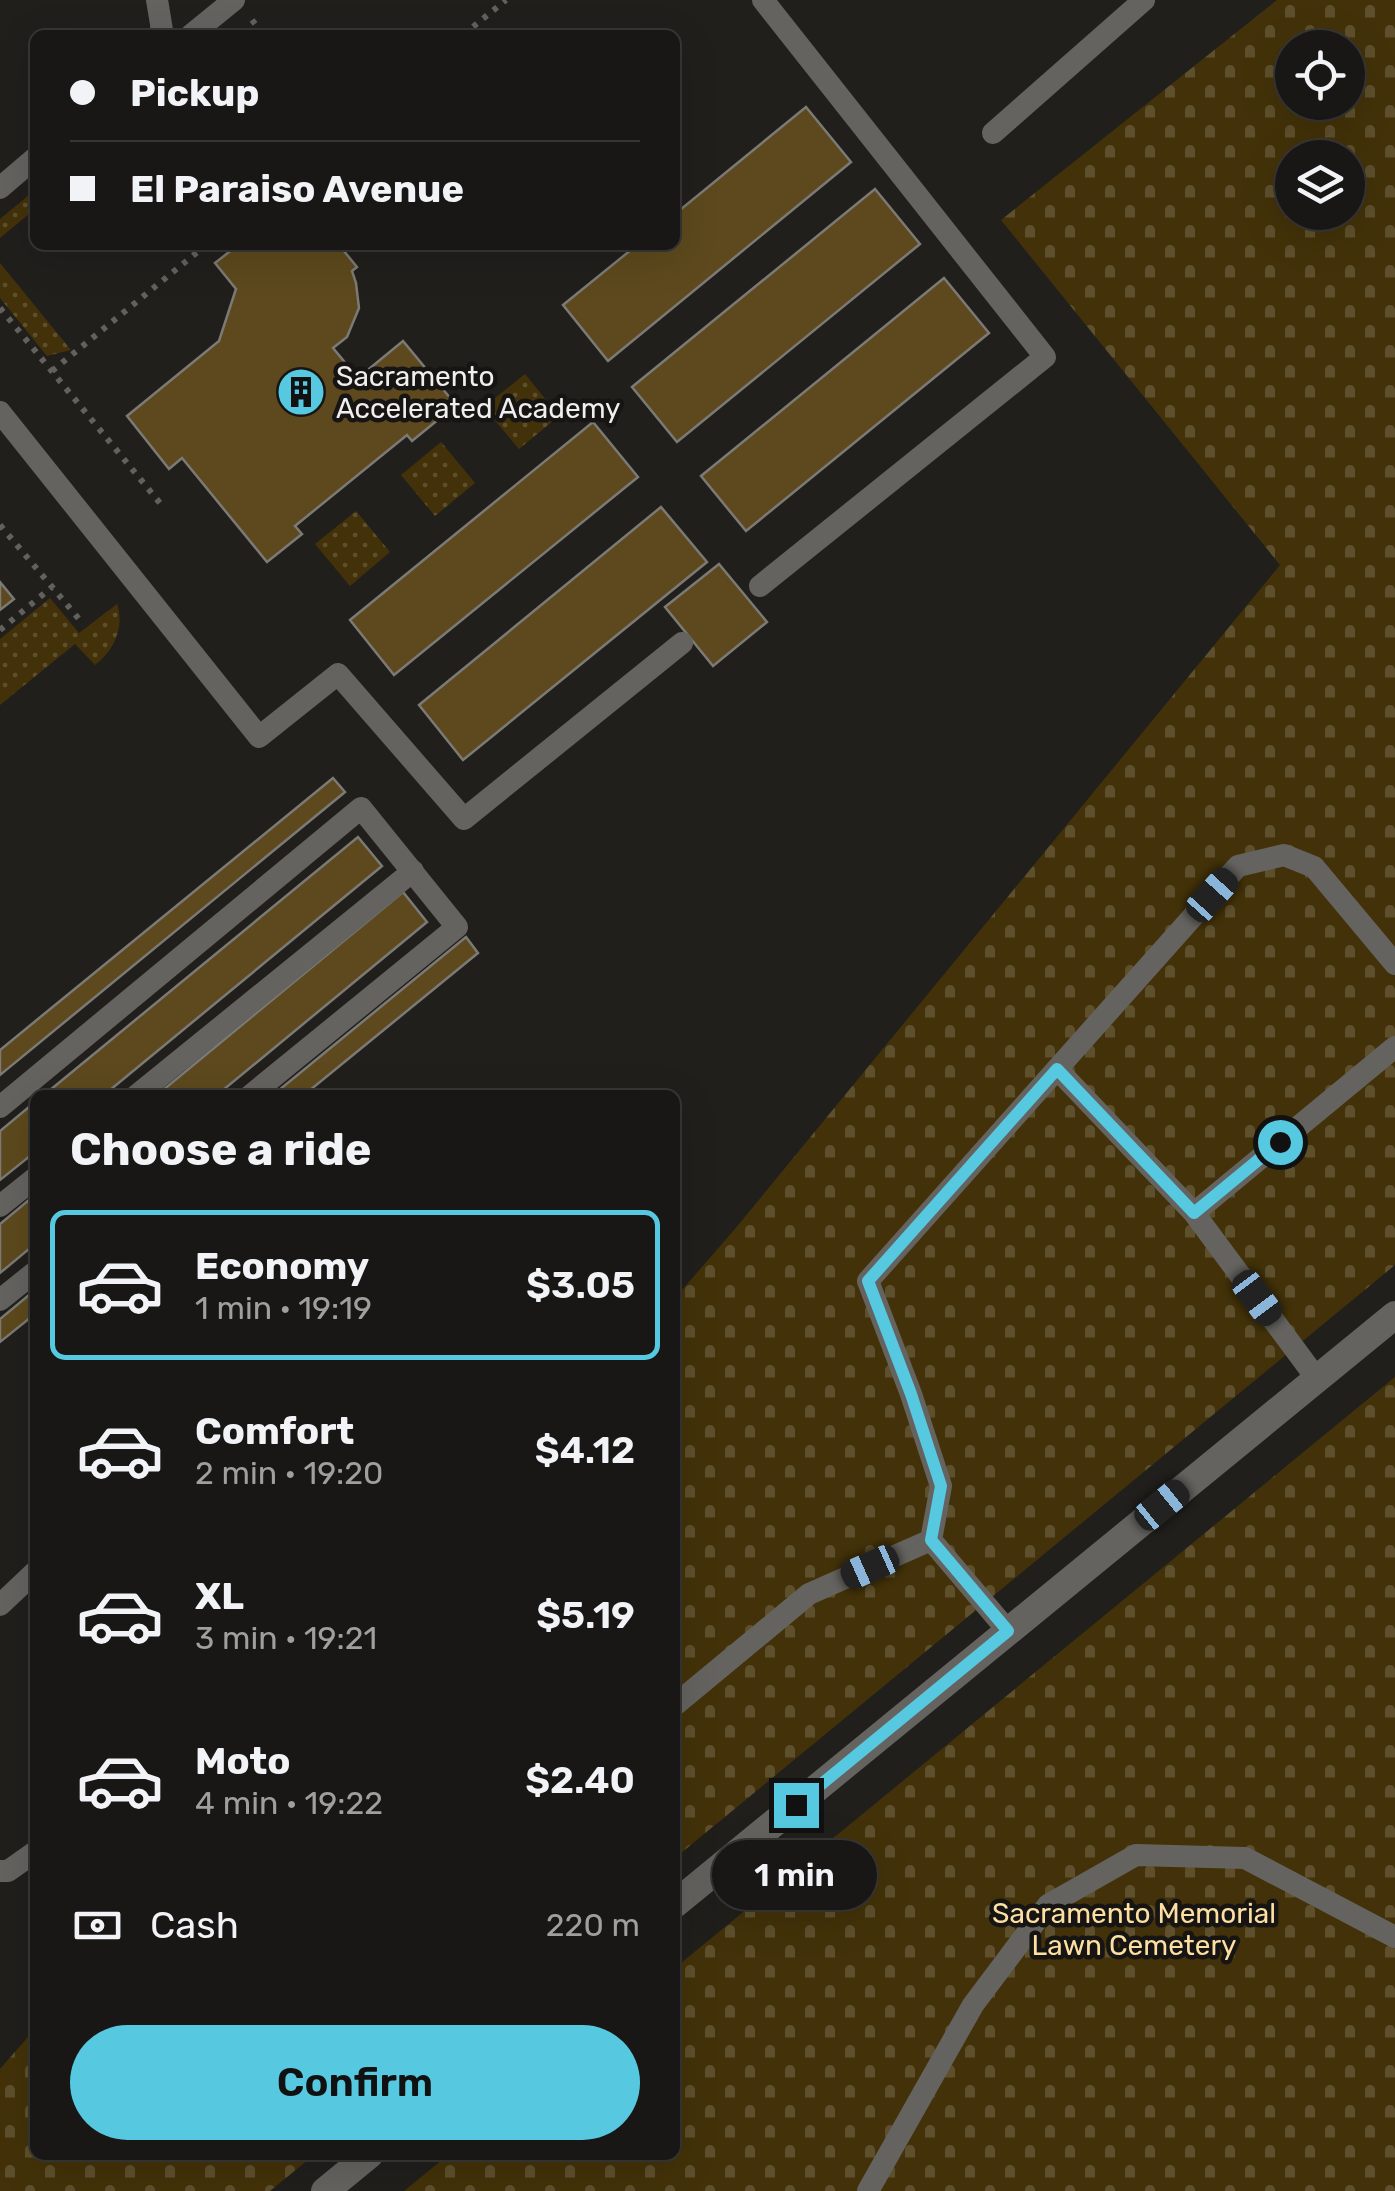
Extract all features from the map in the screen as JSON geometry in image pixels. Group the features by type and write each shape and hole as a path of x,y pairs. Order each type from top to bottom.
{"street":[{"path":"680,1900 1395,1314"},
{"path":"326,2191 363,2160"}],"lane":[{"path":"156,0 164,30"},
{"path":"197,30 234,0"},
{"path":"760,586 1045,357 763,0"},
{"path":"993,133 1144,0"},
{"path":"0,188 30,162"},
{"path":"0,412 259,738 338,674 464,820 682,644"},
{"path":"0,1107 361,808 456,927 257,1090"},
{"path":"931,1540 941,1486 868,1281 1238,866 1284,855 1314,867 1395,964"},
{"path":"143,1090 413,871"},
{"path":"1194,1213 1395,1047"},
{"path":"1057,1069 1194,1213 1317,1379"},
{"path":"0,1206 30,1182"},
{"path":"0,1300 30,1276"},
{"path":"931,1540 1008,1631"},
{"path":"680,1701 809,1594 931,1540"},
{"path":"0,1604 30,1577"},
{"path":"868,2191 973,2006 1048,1904 1136,1855 1244,1858 1395,1937"},
{"path":"0,1870 8,1871 30,1856"}],"path":[{"path":"469,30 506,0"},
{"path":"52,371 200,250"},
{"path":"0,308 164,508"},
{"path":"0,524 79,620"},
{"path":"0,630 52,587"}],"green space":[{"path":"1277,0 1395,0 1395,1265 680,1854 680,1292 1280,565 1001,220"},
{"path":"30,194 30,213 0,238 0,219"},
{"path":"0,263 71,350 47,356 0,298"},
{"path":"525,374 559,416 519,449 484,407"},
{"path":"441,442 475,483 435,516 401,475"},
{"path":"356,511 390,552 350,586 315,544"},
{"path":"50,598 79,633 117,604 120,621 116,638 95,665 75,644 0,705 0,639"},
{"name":"Sacramento Memorial Lawn Cemetery","path":"1395,1377 1395,2191 404,2191 442,2160 680,2160 680,1964"},
{"path":"30,2035 30,2160 308,2160 270,2191 0,2191 0,2069"}],"building":[{"path":"806,107 851,162 608,361 563,305 631,250 680,250 680,210"},
{"path":"875,189 920,244 677,442 632,387"},
{"name":"Sacramento Accelerated Academy","path":"232,250 343,250 357,267 352,271 359,308 347,337 333,348 358,378 403,341 456,405 412,441 407,435 295,526 302,534 267,562 182,458 169,469 127,416 219,341 236,289 215,263"},
{"path":"944,278 989,333 746,531 701,476"},
{"path":"593,422 638,477 394,675 350,620"},
{"path":"661,507 707,562 463,760 419,705"},
{"path":"719,564 767,622 713,666 665,607"},
{"path":"0,582 14,599 0,610"},
{"path":"333,778 345,792 0,1075 0,1050"},
{"path":"358,837 382,866 110,1090 50,1090"},
{"path":"403,892 427,922 223,1090 163,1090"},
{"path":"466,937 478,953 310,1090 279,1090"},
{"path":"30,1106 30,1156 0,1180 0,1131"},
{"path":"30,1199 30,1248 0,1273 0,1224"},
{"path":"30,1294 30,1318 0,1342 0,1319"}],"place":[{"name":"Sacramento Accelerated Academy","path":"301,392"}],"route":[{"path":"796,1805 1008,1631 931,1540 941,1486 868,1281 1057,1069 1194,1213 1280,1142"}]}
